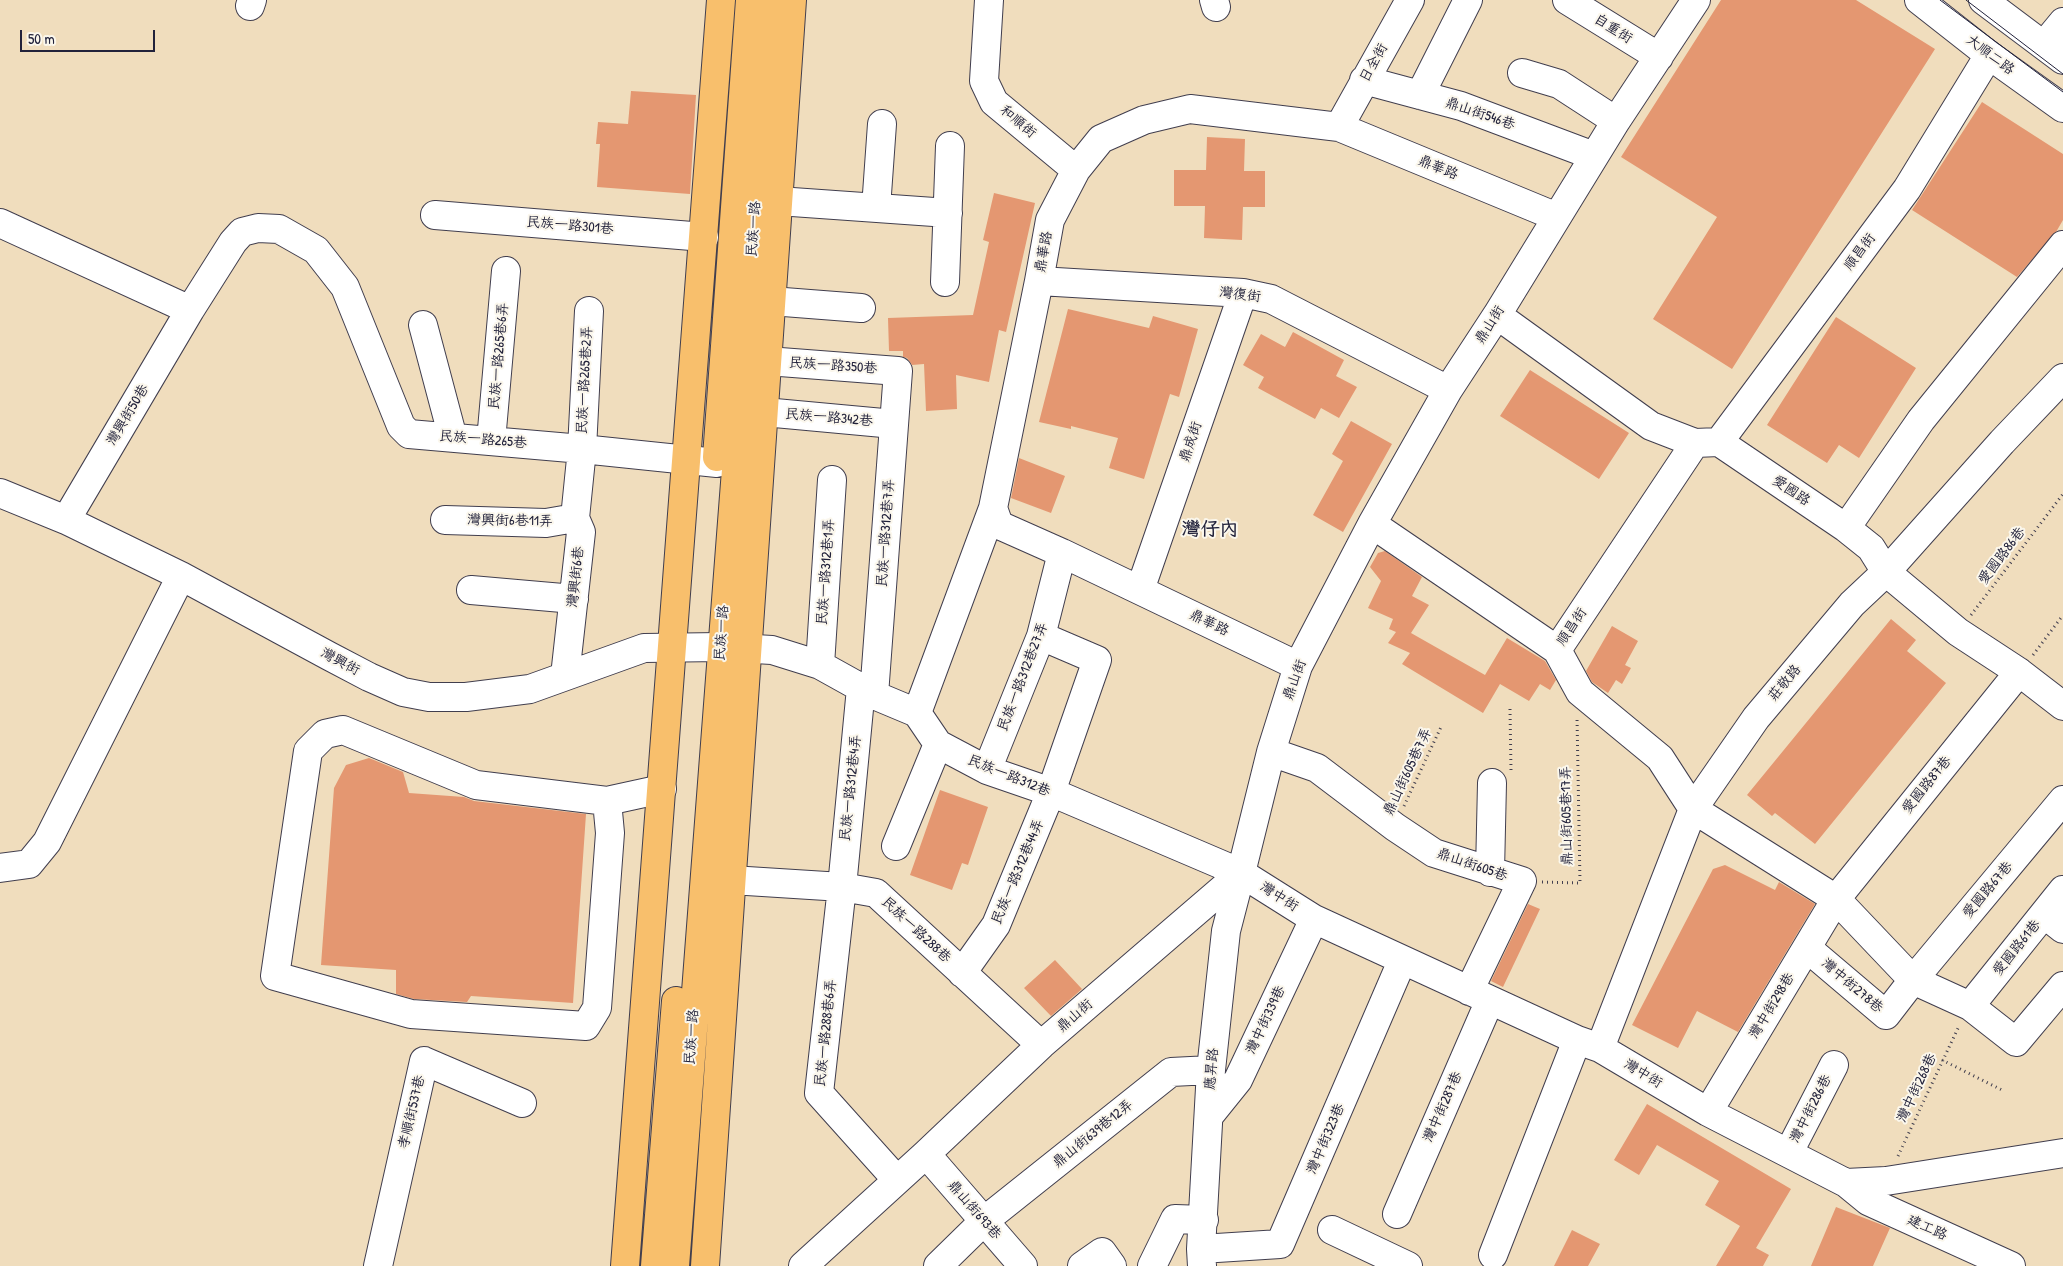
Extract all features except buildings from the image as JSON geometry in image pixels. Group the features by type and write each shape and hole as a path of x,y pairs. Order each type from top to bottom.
{"main road":[{"path":"625,1266 721,0"},
{"name":"民族一路","path":"705,1266 731,880 716,463 750,0"},
{"name":"民族一路","path":"676,1266 772,0"},
{"name":"民族一路","path":"655,1266 724,648 764,412 792,0"}],"street":[{"name":"和順街","path":"989,0 984,81 994,102 1076,170"},
{"path":"1420,95 1468,0"},
{"name":"自重街","path":"1567,0 1659,57"},
{"name":"鼎山街","path":"802,1266 926,1154 1041,1045 1241,873 1272,752 1298,666 1372,524 1448,390 1497,315 1616,120 1696,0"},
{"name":"大順二路","path":"1919,0 1989,55 2063,108"},
{"path":"1983,0 2054,53 2063,22"},
{"name":"日全街","path":"1339,127 1405,2"},
{"name":"順昌街","path":"1372,524 1557,650 1707,443 1907,189 1989,55"},
{"path":"1522,73 1559,84 1616,120"},
{"name":"鼎山街546巷","path":"1364,80 1461,106 1594,156"},
{"name":"鼎華路","path":"1298,666 1062,553 999,525 993,508 1050,220 1076,170 1102,139 1144,120 1190,110 1339,127 1556,217"},
{"path":"876,208 882,124"},
{"path":"946,282 950,146"},
{"path":"778,201 948,214"},
{"name":"民族一路301巷","path":"435,215 704,236"},
{"path":"0,223 190,310"},
{"name":"灣興街50巷","path":"66,520 190,310 233,242 242,232 258,228 279,229 316,250 345,288"},
{"path":"1846,528 1921,420 2063,245"},
{"name":"民族一路265巷6弄","path":"491,441 506,271"},
{"name":"灣復街","path":"1039,281 1243,293 1271,299 1448,390"},
{"name":"民族一路265巷","path":"345,288 400,426 409,434 716,463"},
{"name":"鼎成街","path":"1140,590 1243,293"},
{"path":"771,301 862,308"},
{"name":"民族一路265巷2弄","path":"582,449 589,311"},
{"name":"愛國路","path":"1497,315 1651,426 1707,443 1846,528 1871,548 1886,572 1958,632 2019,672 2063,706"},
{"path":"423,325 453,438"},
{"name":"民族一路350巷","path":"767,362 898,371"},
{"name":"民族一路312巷7弄","path":"867,692 898,371"},
{"name":"莊敬路","path":"1493,1254 1693,809 1756,718 1852,604 1886,572 2002,442 2063,378"},
{"name":"民族一路342巷","path":"764,412 894,424"},
{"name":"灣興街6巷","path":"565,676 581,532 575,518 582,449"},
{"name":"民族一路312巷1弄","path":"820,665 832,480"},
{"name":"灣興街","path":"0,493 66,520 181,576 328,656 403,692 430,697 466,697 530,689 644,648 724,648"},
{"path":"724,648 772,650 820,665 867,692 917,713 993,508"},
{"name":"灣興街6巷11弄","path":"444,520 546,523 575,518"},
{"name":"民族一路312巷27弄","path":"988,770 1041,636 1062,553"},
{"path":"0,868 30,864 47,842 181,576"},
{"path":"471,590 574,599"},
{"name":"民族一路312巷44弄","path":"962,973 996,925 1051,792 1097,660 1041,636"},
{"path":"1557,650 1580,692 1660,758 1693,809 1836,898 1913,980 1970,1006 2016,1042 2063,986"},
{"name":"愛國路87巷","path":"1836,898 2019,672"},
{"name":"民族一路312巷4弄","path":"842,887 867,692"},
{"name":"民族一路312巷","path":"917,713 938,744 988,770 1051,792 1241,873"},
{"path":"607,800 610,834 597,1008 586,1026 411,1014 275,976 308,751 326,734 343,730 476,785 607,800 662,789"},
{"path":"896,846 938,744"},
{"name":"鼎山街605巷","path":"1272,752 1317,768 1395,827 1434,853 1522,882 1480,995"},
{"path":"1490,872 1492,782"},
{"name":"愛國路67巷","path":"1913,980 2063,800"},
{"name":"灣中街","path":"1241,873 1314,919 1589,1044 1708,1112 1846,1183"},
{"name":"應昇路","path":"1202,1258 1211,1070 1226,931 1241,873"},
{"name":"民族一路288巷","path":"731,880 842,887 876,892 1041,1045"},
{"name":"民族一路288巷6弄","path":"842,887 819,1093 897,1180"},
{"name":"愛國路61巷","path":"1970,1006 2054,922 2063,890"},
{"name":"灣中街298巷","path":"1708,1112 1836,898"},
{"name":"灣中街339巷","path":"1209,1116 1238,1080 1314,919"},
{"name":"灣中街278巷","path":"1807,948 1886,1015 1913,980"},
{"name":"灣中街323巷","path":"1202,1258 1280,1244 1402,960"},
{"name":"灣中街287巷","path":"1397,1214 1480,995"},
{"name":"孝順街537巷","path":"378,1266 424,1061 522,1103"},
{"name":"灣中街286巷","path":"1789,1152 1834,1065"},
{"name":"鼎山街639巷12弄","path":"938,1266 984,1221 1171,1072 1211,1070"},
{"path":"1846,1183 1886,1181 2063,1153"},
{"name":"鼎山街693巷","path":"926,1154 1023,1266"},
{"name":"建工路","path":"1846,1183 1868,1201 2011,1266"},
{"path":"1152,1266 1175,1219 1204,1220"},
{"path":"1332,1230 1408,1266"},
{"path":"1082,1266 1102,1252 1112,1266"}],"path":[{"name":"愛國路86巷","path":"1958,632 2063,494"},
{"path":"2019,672 2063,615"},
{"name":"鼎山街605巷17弄","path":"1522,882 1580,883 1576,701 1580,692"},
{"path":"1492,782 1511,780 1510,708"},
{"name":"鼎山街605巷7弄","path":"1395,827 1441,727"},
{"name":"灣中街268巷","path":"1886,1181 1942,1060 1970,1006"},
{"path":"1942,1060 2002,1090"}],"tram line":[{"path":"1940,0 2063,92"},
{"path":"1966,0 2063,74"}],"district":[{"name":"灣仔內","path":"1210,530"}]}
